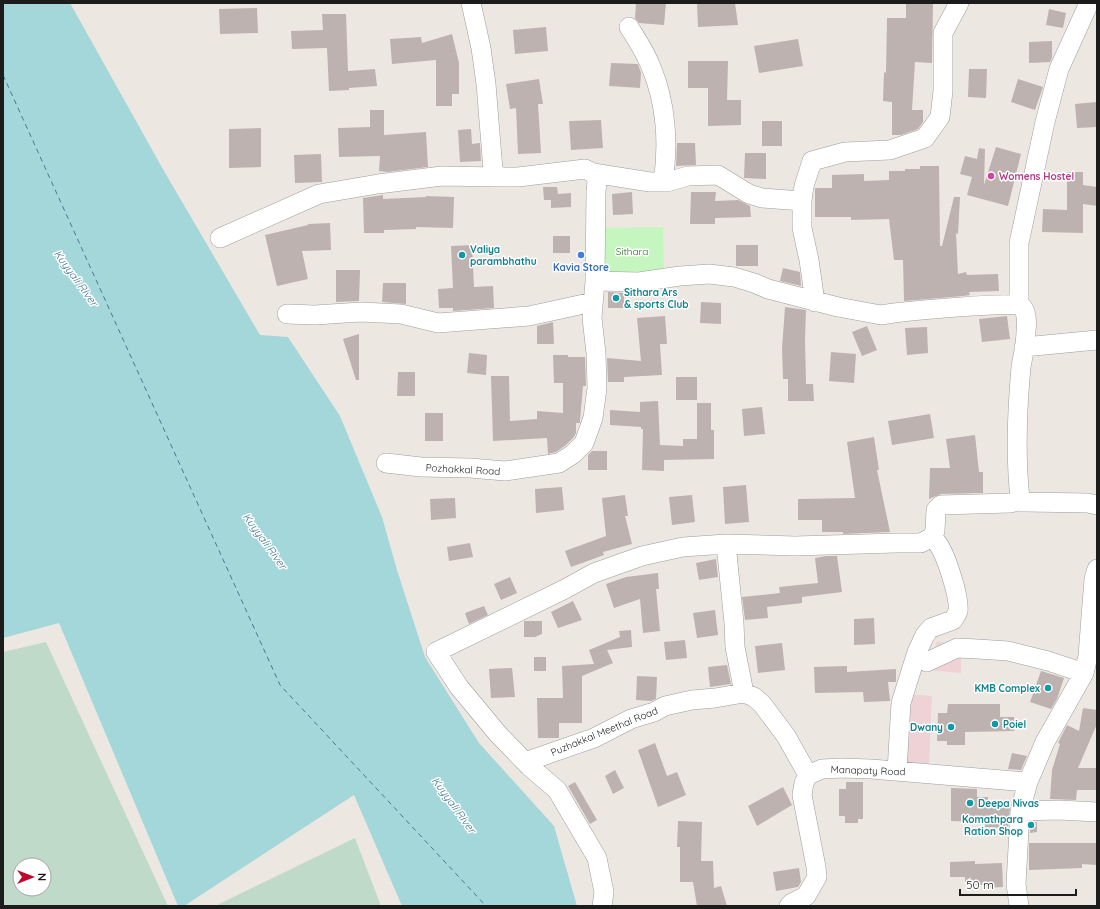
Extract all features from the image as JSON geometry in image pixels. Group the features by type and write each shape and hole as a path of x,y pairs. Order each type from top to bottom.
{"street":[{"path":"471,3 486,84 493,170 499,177"},
{"path":"816,302 802,228 802,201 804,186 812,162 845,152 890,150 925,138 940,117 943,91 943,33 959,3"},
{"path":"1019,305 1019,243 1045,122 1059,69 1089,3"},
{"path":"629,27 651,67 662,103 665,126 666,163 663,182"},
{"path":"220,238 319,194 378,184 442,176 518,177 584,169 593,173 650,182 663,182 688,176 718,175 749,194 762,198 802,201"},
{"name":"Pozhakkal Road","path":"386,463 421,467 470,468 505,471 559,463 574,454 584,443 593,418 597,388 596,353 592,318 595,281 596,191 598,181 593,173"},
{"path":"595,281 639,282 680,276 709,274 734,277 768,289 816,302 881,316 894,313 939,309 1016,304 1022,306 1025,311 1026,332 1018,408 1018,482 1021,500"},
{"path":"287,314 315,315 361,312 395,314 438,323 530,316 593,302"},
{"path":"1024,347 1097,340"},
{"path":"602,906 604,892 597,858 557,790 525,762 498,734 459,687 436,652 565,589 594,573 642,556 683,547 726,544 795,546 896,542 921,543 932,538 935,531 936,510 941,506 1010,503 1021,500 1025,502 1097,505"},
{"path":"897,771 901,703 918,652 925,635 931,628 954,620 958,612 958,600 954,583 938,544 932,538"},
{"path":"726,544 735,646 744,693 754,697 762,704 786,736 808,775 804,782 802,795 816,867 816,877 806,896 789,906"},
{"path":"1019,906 1016,884 1020,811 1028,782 1045,742 1089,669 1094,579 1097,569"},
{"path":"927,662 957,648 1014,653 1089,669"},
{"name":"Puzhakkal Meethal Road","path":"525,762 594,738 631,719 654,712 665,706 692,700 744,693"},
{"name":"Manapaty Road","path":"808,775 822,769 842,768 1028,782"},
{"path":"1020,811 1059,810 1097,812"}],"shaded area":[{"path":"937,641 961,647 961,673 929,670 915,672 933,655"},
{"path":"907,694 932,696 929,766 902,766"}],"green space":[{"name":"Sithara","path":"663,227 664,274 601,275 600,228"},
{"path":"46,642 168,906 3,906 3,652"},
{"path":"355,838 381,906 215,906"}],"water":[{"name":"Kuyyali River","path":"3,3 70,3 164,171 260,335 288,337 340,416 382,517 397,570 425,657 479,743 554,826 577,906 402,906 354,795 184,906 178,906 59,623 3,638"}],"building":[{"path":"636,3 666,3 664,25 639,23 635,18"},
{"path":"697,3 735,3 738,25 698,27"},
{"path":"906,3 933,3 932,63 915,62 912,110 923,110 923,122 918,129 901,135 892,135 892,102 883,101 884,72 886,73 887,18 906,18"},
{"path":"257,8 258,33 220,34 219,9"},
{"path":"1049,9 1066,13 1063,28 1046,25"},
{"path":"322,14 346,14 348,71 375,69 377,86 329,91 327,48 292,49 291,31 323,30"},
{"path":"546,27 548,51 515,54 513,30"},
{"path":"452,34 459,63 459,94 452,94 452,106 436,106 436,60 392,64 390,39 421,37 422,43"},
{"path":"798,39 803,66 759,73 754,46"},
{"path":"1052,41 1052,58 1050,62 1029,63 1029,42"},
{"path":"688,61 728,61 727,100 741,100 741,125 708,126 708,88 688,88"},
{"path":"611,63 638,64 641,73 640,88 609,86"},
{"path":"969,69 987,69 986,98 968,97"},
{"path":"539,79 543,104 538,104 541,153 518,154 516,108 510,109 506,84"},
{"path":"1018,79 1043,87 1035,110 1011,102"},
{"path":"1097,102 1097,127 1077,128 1075,104"},
{"path":"370,110 384,110 384,135 426,132 428,167 387,172 379,171 380,156 339,157 338,128 370,127"},
{"path":"601,120 603,148 571,150 569,121"},
{"path":"762,121 782,121 782,146 762,146"},
{"path":"261,128 261,167 229,168 229,129"},
{"path":"471,129 472,144 480,143 481,161 460,162 458,130"},
{"path":"677,143 695,143 696,165 676,166"},
{"name":"Womens Hostel","path":"996,147 1021,154 1008,206 967,195 972,177 960,174 965,156 977,159 979,148 985,149 984,185"},
{"path":"745,153 766,153 766,179 744,178"},
{"path":"321,154 322,182 295,183 294,155"},
{"path":"920,166 939,166 940,246 942,246 954,197 960,197 958,234 956,233 958,274 966,272 967,275 998,274 999,291 969,292 970,295 904,301 903,260 894,260 889,219 851,220 851,217 815,217 815,188 832,188 832,175 864,174 864,181 889,180 889,171 920,169"},
{"path":"1067,172 1083,172 1083,185 1097,187 1097,206 1083,204 1083,233 1042,232 1043,209 1067,210"},
{"path":"543,187 557,187 558,194 571,193 571,207 551,208 551,200 544,200"},
{"path":"632,192 633,214 613,215 612,194"},
{"path":"691,192 716,192 715,201 738,200 750,206 751,217 715,218 715,224 690,224"},
{"path":"383,195 383,199 426,196 454,197 453,228 416,227 416,229 384,230 384,233 364,233 363,198"},
{"path":"330,223 331,250 302,251 308,279 277,286 265,235 308,224"},
{"path":"553,236 570,236 570,253 553,253"},
{"path":"472,245 474,287 493,286 494,308 453,311 453,308 439,308 438,289 453,288 451,246"},
{"path":"736,245 758,245 758,266 736,266"},
{"path":"783,268 800,272 801,286 780,281"},
{"path":"336,270 360,270 359,301 336,302"},
{"path":"383,283 406,283 406,304 382,302"},
{"name":"Sithara Ars & sports Club","path":"608,292 624,293 624,308 608,308"},
{"path":"701,302 721,303 721,324 700,323"},
{"path":"785,307 806,310 806,384 813,384 814,401 788,401 788,379 783,379 782,349"},
{"path":"665,316 667,344 660,344 662,375 624,377 624,382 608,382 607,358 641,361 637,318"},
{"path":"1007,316 1010,339 982,342 979,319"},
{"path":"553,322 554,344 537,344 537,326"},
{"path":"867,326 877,350 862,356 852,332"},
{"path":"927,327 928,353 907,355 905,328"},
{"path":"359,334 359,380 356,380 343,339"},
{"path":"831,352 856,354 854,383 829,381"},
{"path":"469,353 487,355 486,375 467,373"},
{"path":"553,355 585,357 586,386 583,386 580,423 576,423 576,433 574,437 556,452 548,454 547,438 493,441 491,376 509,376 510,421 537,419 537,411 563,413 563,383 554,383"},
{"path":"398,372 415,372 415,396 397,396"},
{"path":"676,377 697,377 697,400 676,400"},
{"path":"658,401 660,445 683,446 683,439 697,439 697,403 711,403 711,430 714,430 714,459 664,460 664,471 642,470 643,429 641,429 641,427 610,425 610,410 640,412 640,402"},
{"path":"762,407 765,434 744,436 742,409"},
{"path":"425,413 443,413 443,441 425,441"},
{"path":"930,414 934,438 892,445 888,421"},
{"path":"975,435 979,472 983,472 983,493 941,494 929,499 930,468 950,468 946,439"},
{"path":"874,437 879,470 877,470 890,532 843,534 843,532 822,532 822,520 798,520 798,499 855,498 847,442"},
{"path":"592,451 607,451 607,470 588,470 588,455"},
{"path":"746,485 749,522 725,524 723,487"},
{"path":"562,487 564,510 536,513 535,489"},
{"path":"625,495 628,516 625,516 632,544 603,552 604,555 571,567 565,551 606,536 602,498"},
{"path":"692,495 695,522 672,525 669,497"},
{"path":"455,498 456,518 431,520 430,499"},
{"path":"470,543 473,557 449,561 447,547"},
{"path":"837,556 842,592 802,597 802,603 767,607 768,618 745,620 742,597 780,593 779,587 818,583 815,558"},
{"path":"716,559 718,577 699,580 696,563"},
{"path":"658,573 659,589 656,589 660,631 643,633 640,599 614,608 606,584 626,577"},
{"path":"510,577 517,593 501,600 494,584"},
{"path":"573,601 582,620 558,628 551,612"},
{"path":"484,606 488,615 469,624 465,613"},
{"path":"715,610 718,635 697,638 693,613"},
{"path":"874,618 875,644 854,645 854,619"},
{"path":"524,621 542,621 542,634 535,637 524,637"},
{"path":"631,630 632,647 607,650 613,663 582,676 582,723 559,723 559,738 538,738 537,698 563,698 562,666 594,664 589,650 620,637 619,631"},
{"path":"685,640 687,658 666,660 664,642"},
{"path":"782,643 785,670 758,673 755,646"},
{"path":"534,657 546,657 546,671 534,671"},
{"path":"727,665 731,684 710,687 708,667"},
{"path":"847,666 847,672 896,669 896,682 888,682 890,701 864,702 863,692 815,693 814,667"},
{"path":"512,668 515,697 491,698 489,669"},
{"name":"KMB Complex","path":"1041,671 1064,678 1057,699 1051,709 1030,702"},
{"path":"637,676 657,677 656,699 651,701 636,700"},
{"path":"948,704 1000,704 1000,717 1014,717 1014,731 965,732 965,745 947,745 947,741 937,741 938,713 947,713"},
{"path":"1083,708 1097,710 1097,724 1078,768 1097,768 1097,790 1077,790 1076,800 1050,799 1052,770 1060,744 1058,743 1067,725 1079,731"},
{"path":"655,743 667,776 677,772 686,795 658,807 638,750"},
{"path":"1012,753 1027,756 1021,770 1008,769"},
{"path":"615,770 624,788 613,794 605,776"},
{"path":"575,782 597,820 590,824 568,786"},
{"path":"846,782 863,782 863,819 858,819 858,823 845,823 845,816 839,816 839,789 846,789"},
{"path":"783,787 792,805 757,826 748,806"},
{"name":"Deepa Nivas","path":"951,788 977,789 977,797 988,797 988,806 1010,807 1008,828 985,827 985,822 951,821"},
{"path":"678,821 702,822 701,861 713,861 714,888 721,886 727,906 697,906 693,882 680,882 680,847 677,847"},
{"path":"1030,822 1037,822 1037,832 1030,833"},
{"path":"1029,843 1097,843 1097,865 1082,864 1082,868 1029,870"},
{"path":"975,861 975,864 1002,863 1003,887 985,888 985,885 965,885 965,877 950,877 950,862"},
{"path":"799,868 801,882 798,887 776,891 773,872"}],"ferry route":[{"path":"3,75 280,685 486,906"}],"place":[{"name":"Womens Hostel","path":"991,176"},
{"name":"Valiya parambhathu","path":"462,255"},
{"name":"Kavia Store","path":"581,255"},
{"name":"Sithara Ars & sports Club","path":"616,298"},
{"name":"KMB Complex","path":"1048,688"},
{"name":"Poiel","path":"995,724"},
{"name":"Dwany","path":"951,727"},
{"name":"Deepa Nivas","path":"970,803"},
{"name":"Komathpara Ration Shop","path":"1031,825"}]}
